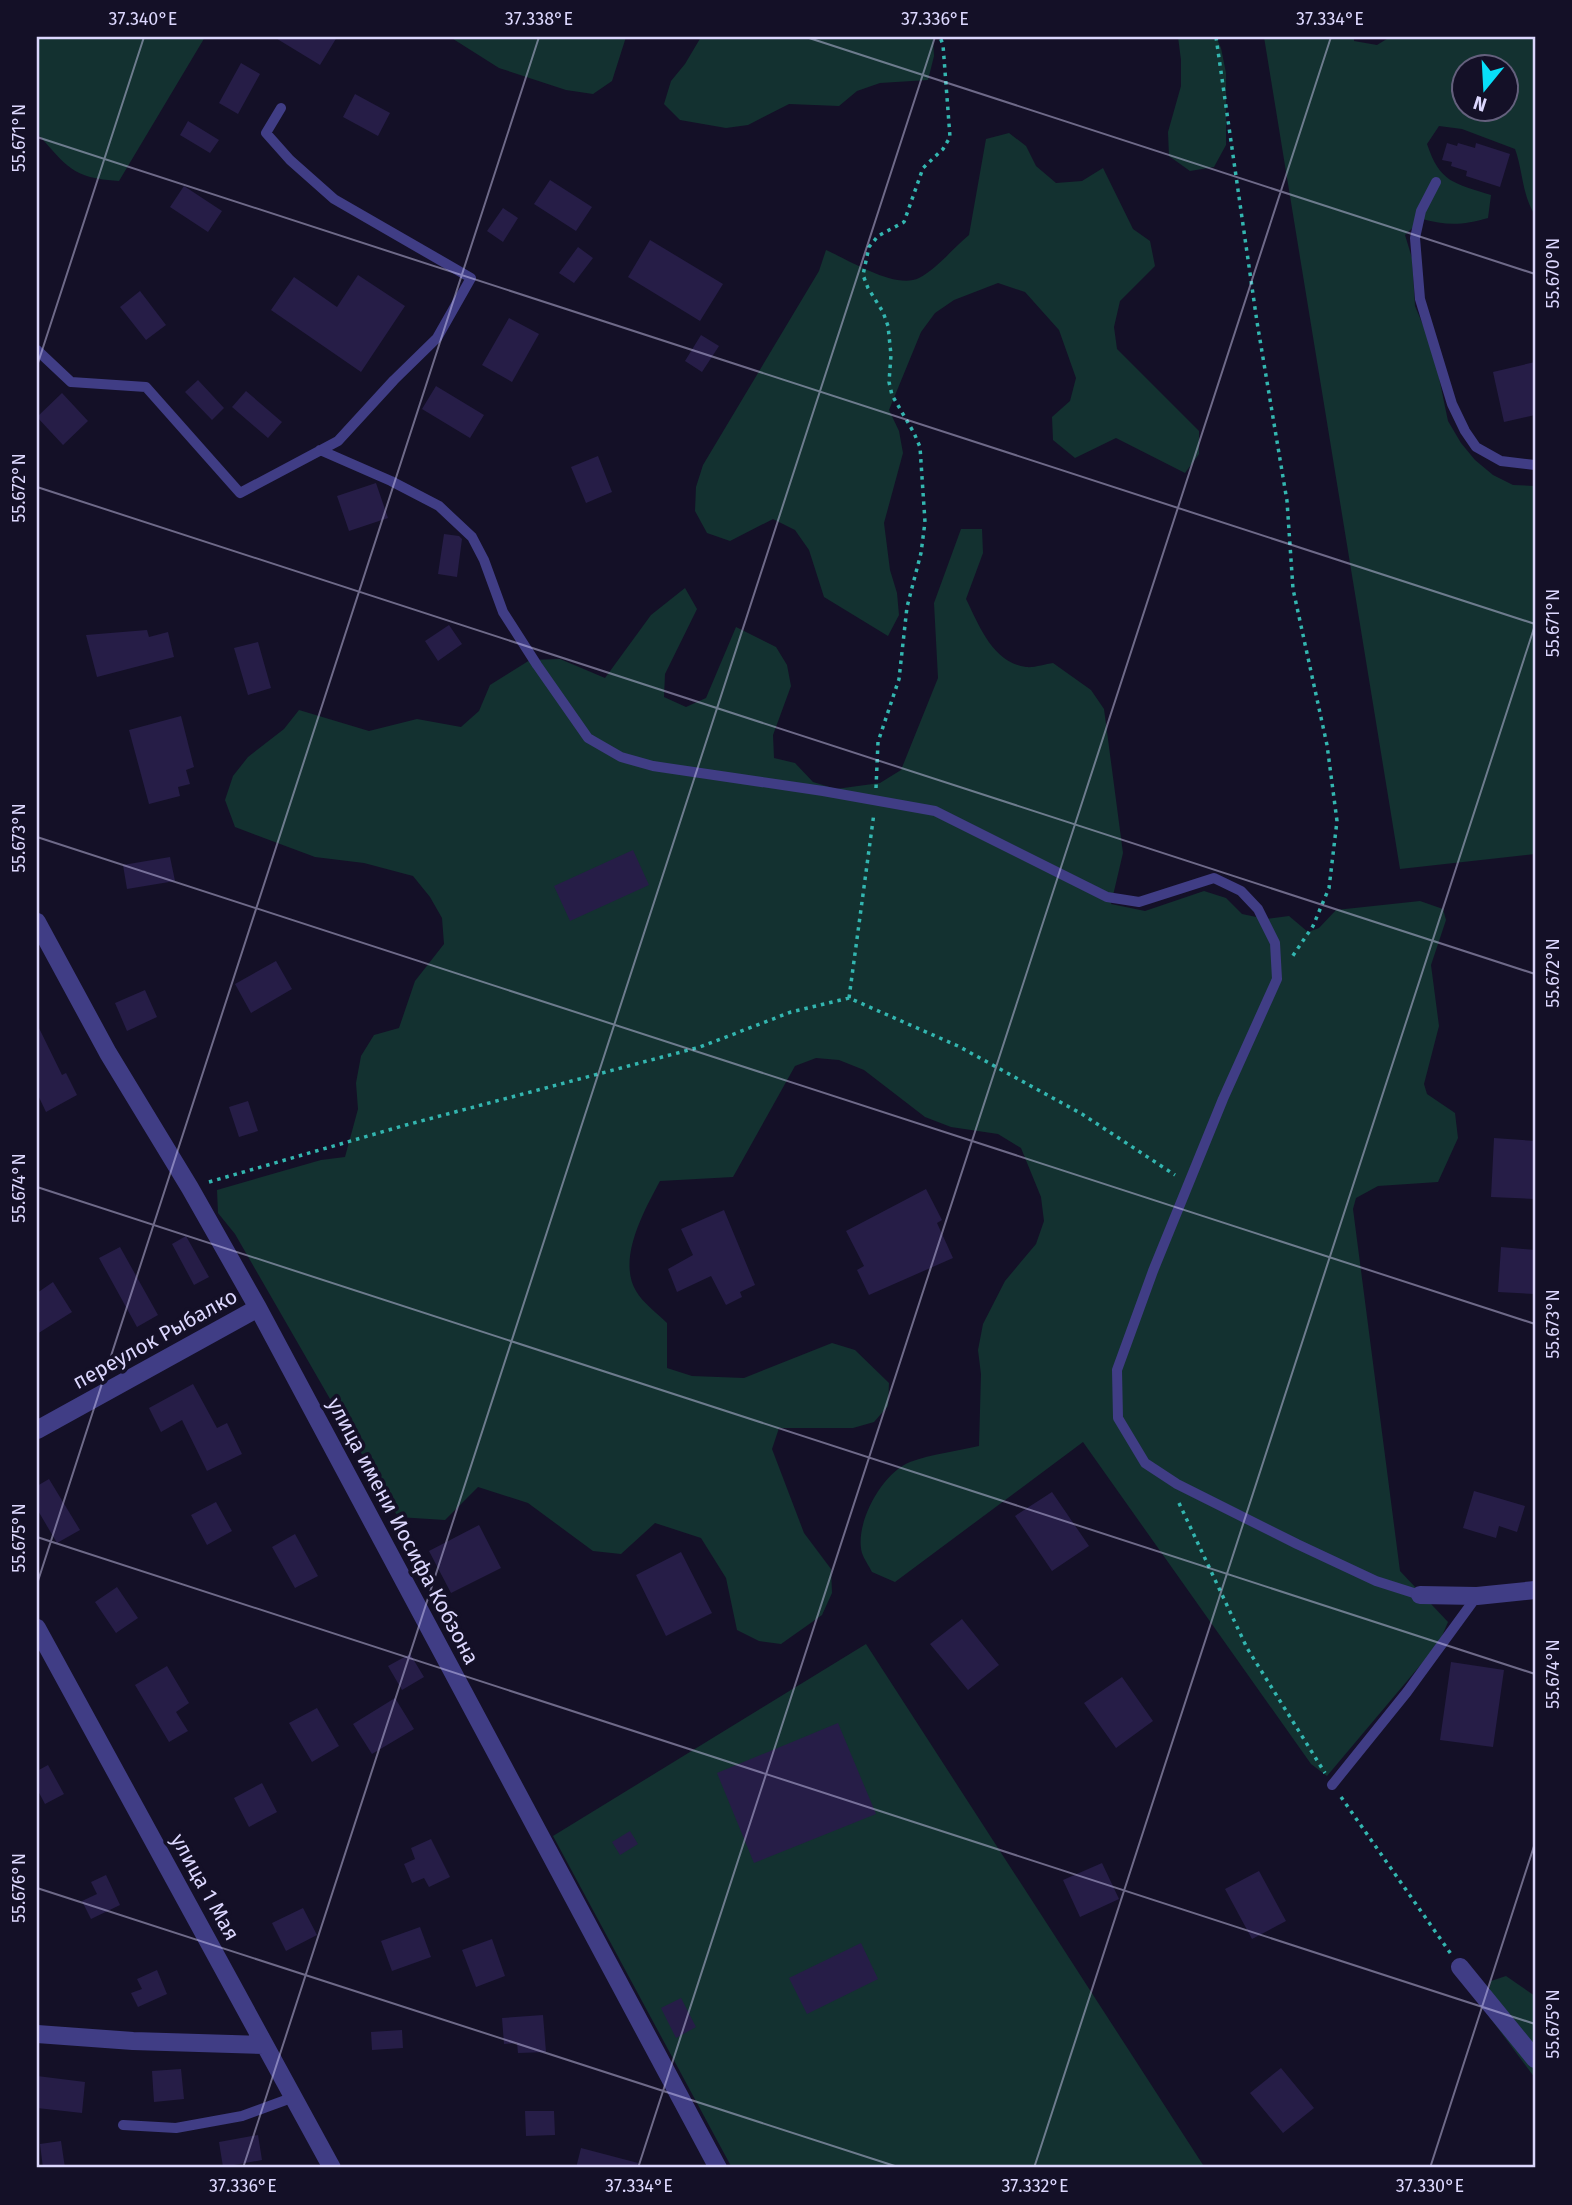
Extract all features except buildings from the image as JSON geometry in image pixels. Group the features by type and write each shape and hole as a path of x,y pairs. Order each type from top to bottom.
{"street":[{"name":"улица имени Иосифа Кобзона","path":"37,922 108,1053 190,1188 258,1308 718,2168"},
{"name":"переулок Рыбалко","path":"37,1430 258,1308"},
{"path":"1420,1595 1477,1596 1535,1590"},
{"name":"улица 1 Мая","path":"37,1628 332,2168"},
{"path":"1460,1968 1535,2059"},
{"path":"37,2034 133,2041 264,2045"}],"lane":[{"path":"37,350 71,382 146,387 240,493 338,441 437,338 471,278 334,199 290,160 266,133 281,108"},
{"path":"1436,182 1421,211 1415,238 1420,299 1452,404 1476,447 1501,461 1535,465"},
{"path":"320,450 391,481 439,506 472,537 484,560 503,612 588,738 621,757 653,766 935,811 1107,897 1139,902 1214,878 1241,891 1258,909 1275,943 1277,979 1223,1098 1117,1370 1118,1418 1144,1463 1166,1477 1308,1550 1376,1581 1420,1595"},
{"path":"1332,1785 1407,1692 1477,1596"},
{"path":"123,2124 176,2128 242,2116 294,2097"}],"path":[{"path":"849,998 875,800 877,743 900,678 907,607 921,553 925,523 919,447 914,433 891,396 891,355 887,326 883,312 863,275 869,247 878,236 904,222 923,168 943,149 950,137 943,45 940,37"},
{"path":"1216,37 1257,322 1287,501 1293,589 1327,745 1337,821 1329,888 1313,926 1277,979"},
{"path":"190,1188 406,1125 700,1047 792,1012 849,998 969,1052 1082,1114 1189,1184"},
{"path":"1166,1477 1247,1648 1332,1785 1460,1968"}],"green space":[{"path":"37,37 205,37 119,181 90,177 71,168 37,133"},
{"path":"450,37 626,37 612,81 593,94 566,90 499,68"},
{"path":"701,37 933,37 934,56 928,80 880,83 857,91 839,106 789,104 748,125 726,128 680,120 664,104 671,81"},
{"path":"1178,37 1216,37 1221,48 1226,73 1226,145 1214,167 1190,171 1169,156 1168,132 1181,86"},
{"path":"1264,37 1354,37 1354,41 1377,45 1390,37 1535,37 1535,215 1515,149 1462,129 1439,126 1427,144 1437,167 1450,180 1491,195 1488,218 1455,224 1422,219 1405,235 1412,258 1415,306 1433,349 1448,421 1475,460 1493,475 1513,485 1535,486 1535,854 1400,869"},
{"path":"1009,133 1026,146 1036,166 1056,183 1082,181 1103,168 1133,229 1150,241 1155,266 1120,301 1114,327 1117,349 1199,431 1199,454 1185,473 1116,438 1075,458 1053,440 1052,417 1070,401 1076,378 1059,330 1025,292 998,283 954,300 935,313 921,332 889,410 899,431 903,453 884,523 899,615 888,636 824,597 809,550 795,530 773,519 730,541 707,533 695,511 696,487 703,465 819,271 826,250 872,272 898,280 909,281 926,274 969,235 986,139"},
{"path":"961,529 982,529 983,553 966,599 988,641 1004,658 1014,664 1029,667 1053,663 1091,690 1104,709 1123,853 1111,904 1145,911 1204,891 1226,898 1242,914 1266,919 1289,916 1308,932 1319,928 1336,910 1420,901 1443,909 1446,920 1431,965 1439,1026 1424,1084 1427,1094 1455,1113 1458,1138 1438,1182 1378,1186 1356,1198 1353,1209 1400,1571 1448,1622 1439,1643 1327,1776 1311,1764 1083,1442 895,1582 872,1572 864,1558 861,1541 866,1514 880,1488 890,1477 910,1462 979,1446 981,1374 978,1350 983,1324 1005,1281 1036,1244 1044,1221 1041,1197 1021,1148 998,1134 951,1127 925,1117 864,1070 839,1060 816,1058 795,1066 733,1177 660,1181 640,1221 631,1250 631,1278 636,1291 646,1304 667,1323 667,1368 692,1376 744,1378 832,1343 855,1350 889,1383 888,1406 874,1422 853,1428 779,1428 772,1449 804,1533 831,1569 832,1593 822,1615 781,1644 759,1641 737,1630 726,1578 701,1538 655,1523 621,1554 593,1551 528,1503 478,1487 445,1520 398,1517 235,1234 218,1213 217,1190 321,1160 345,1157 358,1109 356,1083 361,1056 374,1035 399,1028 415,981 444,944 442,918 413,876 364,863 315,857 235,827 225,800 233,776 248,757 284,729 299,710 369,731 417,719 461,727 479,711 490,685 530,660 560,659 605,678 651,615 685,588 697,609 665,674 664,697 686,707 706,698 736,627 776,647 787,665 791,686 773,735 774,758 795,763 813,782 836,789 880,783 901,770 938,678 934,603"},
{"path":"866,1644 1205,2168 732,2168 553,1836"},
{"path":"1506,1976 1535,1996 1535,2078 1485,2011 1491,1981"}]}
